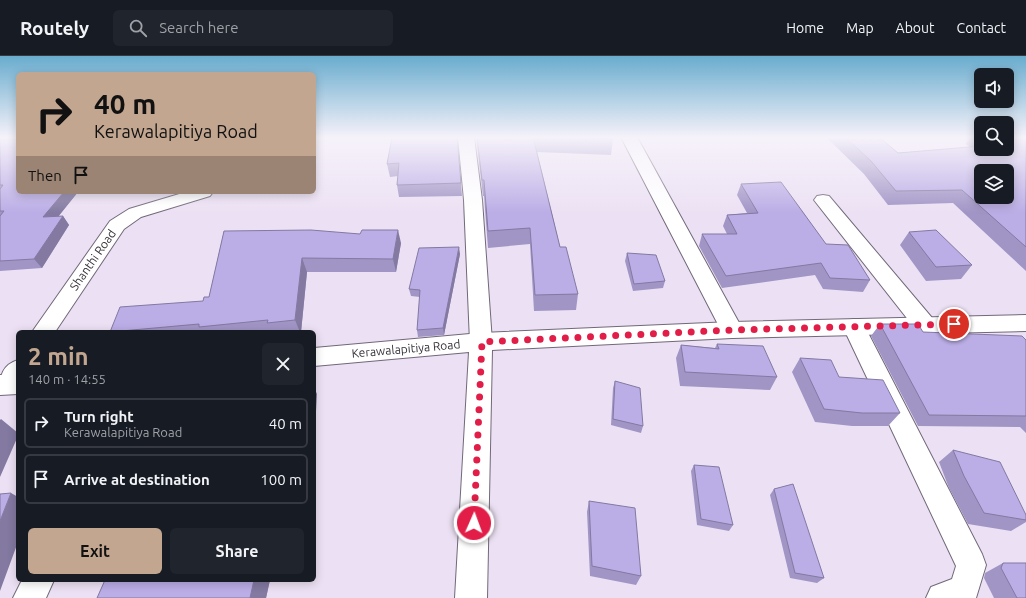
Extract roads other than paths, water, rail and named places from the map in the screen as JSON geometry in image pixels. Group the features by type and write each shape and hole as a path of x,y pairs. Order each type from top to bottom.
{"street":[{"path":"469,162 473,200 482,342 471,598"},
{"path":"642,162 732,330"},
{"name":"Shanthi Road","path":"44,330 117,225 135,213 197,194"},
{"path":"823,200 925,325"},
{"name":"Kerawalapitiya Road","path":"316,357 482,342 732,330 1026,323"},
{"path":"854,326 971,564 964,590 942,598"},
{"path":"30,598 38,582"}]}
